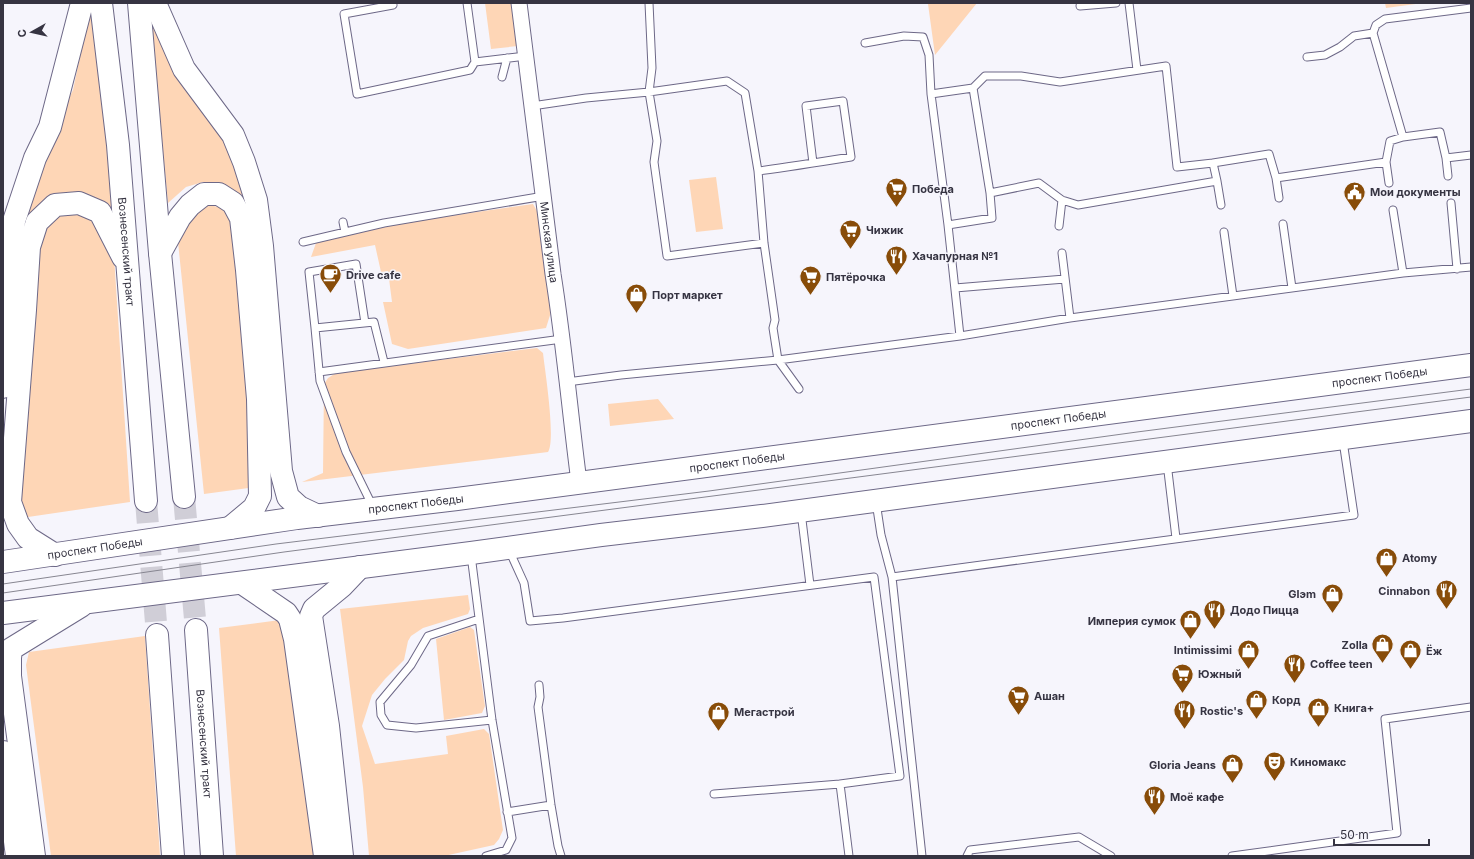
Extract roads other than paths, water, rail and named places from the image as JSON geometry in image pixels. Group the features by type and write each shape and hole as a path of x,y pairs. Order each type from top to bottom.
{"main road":[{"path":"3,387 14,220 35,158 50,127 82,3"},
{"name":"Вознесенский тракт","path":"101,3 118,145 146,501"},
{"path":"139,3 160,253 184,497"},
{"path":"154,3 184,69 233,135 244,162 256,200 262,246 281,471 288,497 299,507 318,516"},
{"path":"160,253 180,217 190,205 204,194 219,194 233,203 241,218 248,285 258,399 260,496 254,508 230,528"},
{"path":"55,555 28,538 18,524 10,502 26,310 29,247 36,222 55,205 79,203 100,212 128,265"},
{"name":"проспект Победы","path":"3,562 318,516 1471,365"},
{"path":"3,613 471,554 1471,421"},
{"path":"342,856 328,726 311,616 314,609 342,586 360,567"},
{"path":"242,583 286,613 290,619 295,638 325,856"},
{"path":"34,856 10,676 10,658 12,649 88,602"},
{"name":"Вознесенский тракт","path":"196,630 212,856"},
{"path":"158,635 172,856"},
{"path":"3,752 17,856"}],"street":[{"name":"Минская улица","path":"519,3 560,319 566,382 579,482"}],"lane":[{"path":"392,3 393,4 344,14 357,94 470,70 475,62 467,3"},
{"path":"649,3 652,68 649,92 657,140 654,162 667,256 764,243"},
{"path":"1080,6 1116,3"},
{"path":"1129,3 1137,70"},
{"path":"1403,137 1372,33 1376,25 1385,19 1471,8"},
{"path":"1307,57 1325,55 1340,47 1354,36 1372,33"},
{"path":"865,43 904,36 923,37 929,55 931,94 948,225 960,336"},
{"path":"475,62 526,56"},
{"path":"502,77 507,58"},
{"path":"931,94 973,88 984,76 1021,76 1060,82 1166,66 1177,167 1269,154 1276,178 1279,198"},
{"path":"532,106 727,81 746,93 758,171 764,243 775,320 773,328 778,360 799,389"},
{"path":"948,225 992,218 990,193 973,88"},
{"path":"758,171 813,163 851,157 843,101 806,106 813,163"},
{"path":"1389,183 1386,162 1390,141 1403,137 1440,132 1446,158 1448,176"},
{"path":"1446,158 1471,155"},
{"path":"1276,178 1386,162"},
{"path":"1213,163 1220,205"},
{"path":"990,193 1039,183 1062,200 1078,205 1217,181"},
{"path":"303,242 384,223 544,196"},
{"path":"1059,226 1062,200"},
{"path":"1452,203 1457,269"},
{"path":"1393,210 1403,273"},
{"path":"343,222 345,232"},
{"path":"1283,224 1292,288"},
{"path":"1224,232 1233,296"},
{"path":"1062,253 1070,318"},
{"path":"364,323 356,264 309,272 316,328 320,381 346,452 374,509"},
{"path":"566,382 621,375 778,360 960,336 1070,318 1403,273 1471,267"},
{"path":"955,288 1065,279"},
{"path":"316,328 374,322 384,362"},
{"path":"319,372 562,338"},
{"path":"892,577 1354,514 1342,438"},
{"path":"1166,461 1176,538"},
{"path":"875,500 881,535 892,577 922,856"},
{"path":"800,510 810,586"},
{"path":"508,548 524,583 530,621 563,618 874,577 900,776 840,784 714,794"},
{"path":"471,554 478,619 492,720 512,838 506,850 486,856"},
{"path":"478,619 428,636 411,665 380,702 382,715 387,725 416,728 492,720"},
{"path":"539,685 540,696 538,706 551,805 561,856"},
{"path":"1232,856 1397,833 1385,719 1471,707"},
{"path":"840,784 849,856"},
{"path":"507,812 551,805"},
{"path":"967,856 970,850 1079,837 1111,856"}],"tunnel":[{"path":"184,497 196,630"},
{"path":"146,501 157,635"}],"tram line":[{"path":"3,584 276,544 709,491 1137,432 1471,389"},
{"path":"3,593 284,552 1471,397"}],"place":[{"name":"Победа","path":"897,208"},
{"name":"Мои документы","path":"1355,212"},
{"name":"Чижик","path":"851,250"},
{"name":"Хачапурная №1","path":"897,276"},
{"name":"Drive cafe","path":"330,294"},
{"name":"Пятёрочка","path":"810,296"},
{"name":"Порт маркет","path":"636,314"},
{"name":"Atomy","path":"1387,578"},
{"name":"Cinnabon","path":"1446,610"},
{"name":"Glэm","path":"1332,614"},
{"name":"Додо Пицца","path":"1214,630"},
{"name":"Империя сумок","path":"1191,640"},
{"name":"Zolla","path":"1383,664"},
{"name":"Intimissimi","path":"1248,670"},
{"name":"Ёж","path":"1410,670"},
{"name":"Coffee teen","path":"1295,684"},
{"name":"Южный","path":"1182,694"},
{"name":"Ашан","path":"1019,716"},
{"name":"Корд","path":"1257,720"},
{"name":"Книга+","path":"1318,728"},
{"name":"Rostic's","path":"1184,730"},
{"name":"Мегастрой","path":"718,732"},
{"name":"Киномакс","path":"1274,782"},
{"name":"Gloria Jeans","path":"1232,784"},
{"name":"Моё кафе","path":"1154,816"}]}
